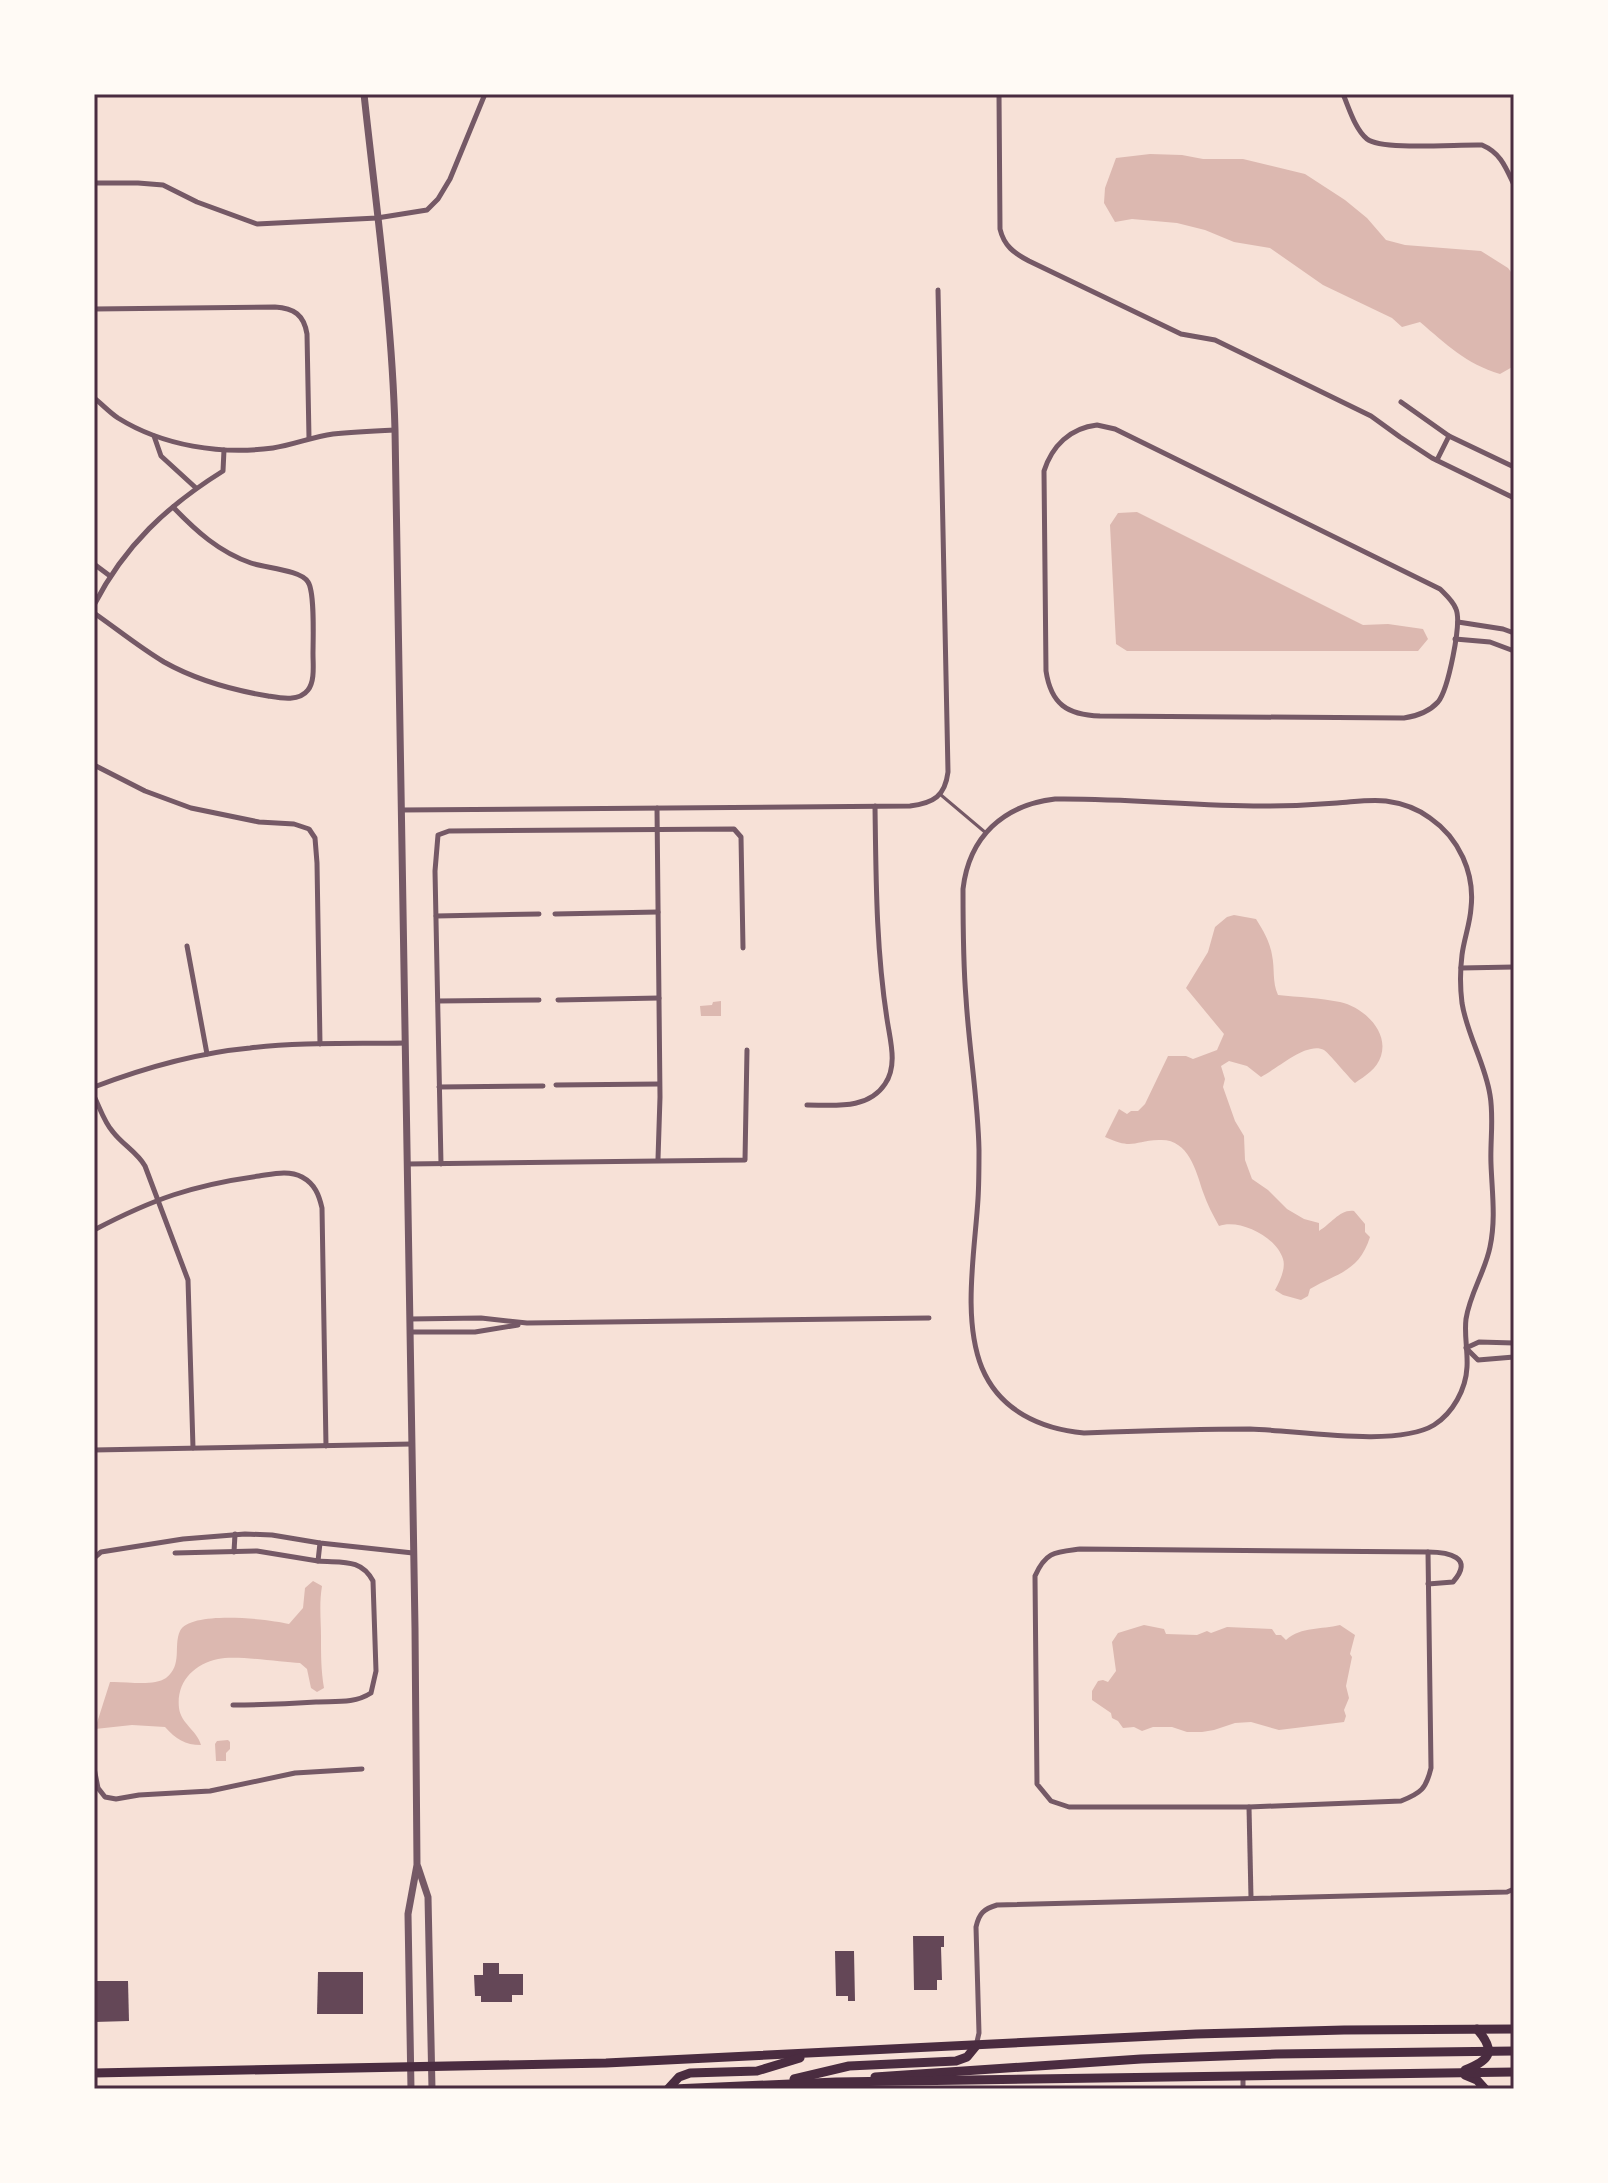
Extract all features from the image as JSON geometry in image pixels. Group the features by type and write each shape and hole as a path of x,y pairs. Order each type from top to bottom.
{"main road":[{"path":"1458,2073 1487,2058 1488,2044 1477,2029"},
{"path":"94,2073 606,2063 1232,2033 1514,2029"},
{"path":"771,2085 849,2066 956,2061 967,2057 976,2046"},
{"path":"836,2082 899,2074 1141,2059 1514,2051"},
{"path":"670,2089 679,2077 690,2073 757,2071 815,2054"},
{"path":"670,2089 836,2082 1514,2072"},
{"path":"1458,2073 1477,2080 1485,2089"}],"street":[{"path":"364,94 393,359 395,430 417,1865 408,1914 411,2089"},
{"path":"94,183 163,185 197,202 257,224 377,218 427,210 450,179 485,94"},
{"path":"999,94 1000,229 1002,241 1009,249 1181,334 1215,340 1371,416 1437,460 1514,498"},
{"path":"1343,94 1365,138 1374,143 1482,145 1500,158 1514,185"},
{"path":"401,810 922,805 941,795 948,772 938,290"},
{"path":"94,309 275,307 298,313 305,323 307,334 309,438"},
{"path":"94,398 118,418 153,435 224,450 278,447 334,434 395,430"},
{"path":"1401,402 1449,436 1514,467"},
{"path":"1097,425 1115,429 1425,580 1450,599 1457,610 1458,622 1444,691 1428,711 1416,716 1115,716 1073,712 1051,692 1046,671 1044,471 1059,443 1079,430 1097,425"},
{"path":"153,435 161,456 196,488"},
{"path":"1437,460 1449,436"},
{"path":"94,605 110,576 137,540 196,488 223,471 224,450"},
{"path":"94,613 163,661 211,683 276,698 299,697 308,690 313,666 312,595 309,583 300,574 231,555 199,534 173,507"},
{"path":"94,564 110,576"},
{"path":"1458,622 1514,633"},
{"path":"1490,642 1493,628"},
{"path":"1455,639 1490,642 1514,651"},
{"path":"1514,748 1514,821"},
{"path":"94,765 145,791 191,808 309,829 315,838 317,863 320,1044"},
{"path":"1055,799 1233,806 1372,801 1407,806 1430,818 1447,832 1460,851 1469,874 1471,911 1461,968 1465,1015 1490,1093 1494,1210 1490,1249 1467,1314 1465,1378 1450,1411 1432,1426 1409,1433 1341,1435 1252,1429 1084,1433 1041,1425 1003,1399 988,1380 974,1336 972,1303 979,1148 965,995 963,889 968,864 978,843 999,820 1019,808 1055,799"},
{"path":"807,1105 860,1103 879,1091 891,1072 892,1050 877,947 875,806"},
{"path":"657,808 658,1159"},
{"path":"441,1164 435,871 438,835 454,831 734,829 741,837 743,948"},
{"path":"555,914 658,912"},
{"path":"436,916 539,914"},
{"path":"187,946 207,1054"},
{"path":"1461,968 1514,967"},
{"path":"558,1000 659,998"},
{"path":"438,1001 539,1000"},
{"path":"94,1087 148,1068 253,1047 405,1043"},
{"path":"407,1164 745,1160 747,1050"},
{"path":"556,1085 660,1084"},
{"path":"439,1087 543,1086"},
{"path":"94,1096 113,1132 139,1156 159,1199 188,1280 193,1448"},
{"path":"94,1230 159,1199 222,1181 290,1174 312,1184 322,1208 326,1446"},
{"path":"410,1319 481,1318 527,1323 929,1318"},
{"path":"410,1332 475,1332 527,1323"},
{"path":"1466,1348 1479,1342 1514,1343"},
{"path":"1466,1348 1478,1360 1514,1357"},
{"path":"94,1450 412,1444"},
{"path":"94,1558 101,1552 235,1534 272,1535 413,1553"},
{"path":"234,1552 235,1534"},
{"path":"318,1561 320,1543"},
{"path":"1428,1552 1428,1584 1431,1768 1427,1784 1416,1794 1401,1801 1249,1807 1069,1807 1051,1801 1037,1784 1035,1576 1041,1562 1053,1552 1080,1549 1428,1552 1455,1556 1460,1565 1459,1575 1453,1582 1428,1584"},
{"path":"175,1553 257,1551 360,1565 368,1571 373,1581 376,1671 371,1693 352,1701 233,1705"},
{"path":"94,1768 98,1788 105,1797 116,1799 210,1791 295,1773 362,1769"},
{"path":"1249,1807 1251,1898"},
{"path":"417,1865 428,1897 432,2089"},
{"path":"976,2046 979,2033 976,1927 979,1916 986,1908 1012,1904 1507,1892 1514,1889"},
{"path":"1243,2076 1243,2089"}],"lane":[{"path":"941,795 986,833"}],"shaded area":[{"path":"1150,154 1243,159 1305,174 1345,200 1367,218 1386,240 1405,245 1481,251 1508,268 1514,276 1514,366 1500,374 1477,365 1420,322 1402,327 1392,318 1323,285 1270,248 1234,242 1177,223 1132,219 1115,222 1104,203 1105,188 1116,158"},
{"path":"1137,512 1363,625 1388,624 1423,629 1428,639 1418,651 1127,651 1116,644 1110,525 1118,513"},
{"path":"1234,915 1256,919 1264,932 1271,950 1278,995 1349,1005 1372,1022 1381,1038 1381,1056 1377,1065 1355,1083 1324,1050 1317,1048 1301,1052 1261,1077 1247,1066 1229,1061 1221,1066 1225,1079 1223,1087 1244,1136 1245,1160 1252,1179 1287,1209 1319,1223 1319,1231 1340,1215 1354,1211 1365,1224 1365,1232 1370,1237 1353,1265 1310,1289 1308,1296 1301,1300 1275,1290 1284,1263 1273,1243 1246,1227 1219,1226 1206,1201 1194,1165 1177,1144 1159,1140 1128,1144 1105,1137 1119,1109 1127,1114 1138,1111 1145,1104 1168,1056 1193,1059 1217,1050 1224,1034 1186,988 1208,952 1215,927"},
{"path":"721,1001 721,1016 701,1016 700,1006"},
{"path":"313,1581 322,1586 324,1688 317,1692 311,1688 307,1669 300,1663 247,1658 218,1659 194,1670 180,1690 180,1714 201,1745 181,1740 165,1727 132,1725 95,1729 110,1682 154,1682 171,1673 176,1661 178,1637 187,1624 198,1620 231,1618 289,1624 303,1608 305,1588"},
{"path":"1144,1625 1164,1629 1166,1634 1197,1635 1227,1627 1272,1629 1286,1640 1305,1630 1340,1625 1355,1635 1350,1654 1346,1686 1349,1698 1344,1710 1344,1722 1279,1730 1251,1722 1202,1732 1187,1732 1172,1727 1153,1727 1142,1731 1134,1727 1123,1728 1111,1713 1092,1700 1092,1691 1098,1681 1108,1682 1116,1671 1112,1642 1118,1633"},
{"path":"228,1740 230,1749 226,1753 226,1761 216,1761 215,1744"}],"building":[{"path":"913,1936 944,1936 944,1947 941,1947 942,1980 937,1980 937,1990 914,1990"},
{"path":"835,1951 854,1951 855,2001 848,2001 848,1996 836,1996"},
{"path":"483,1963 499,1963 499,1974 523,1974 523,1995 512,1995 512,2002 481,2002 481,1996 475,1996 474,1975 483,1975"},
{"path":"318,1972 363,1972 363,2014 317,2014"},
{"path":"94,1981 128,1981 129,2021 94,2022"}]}
